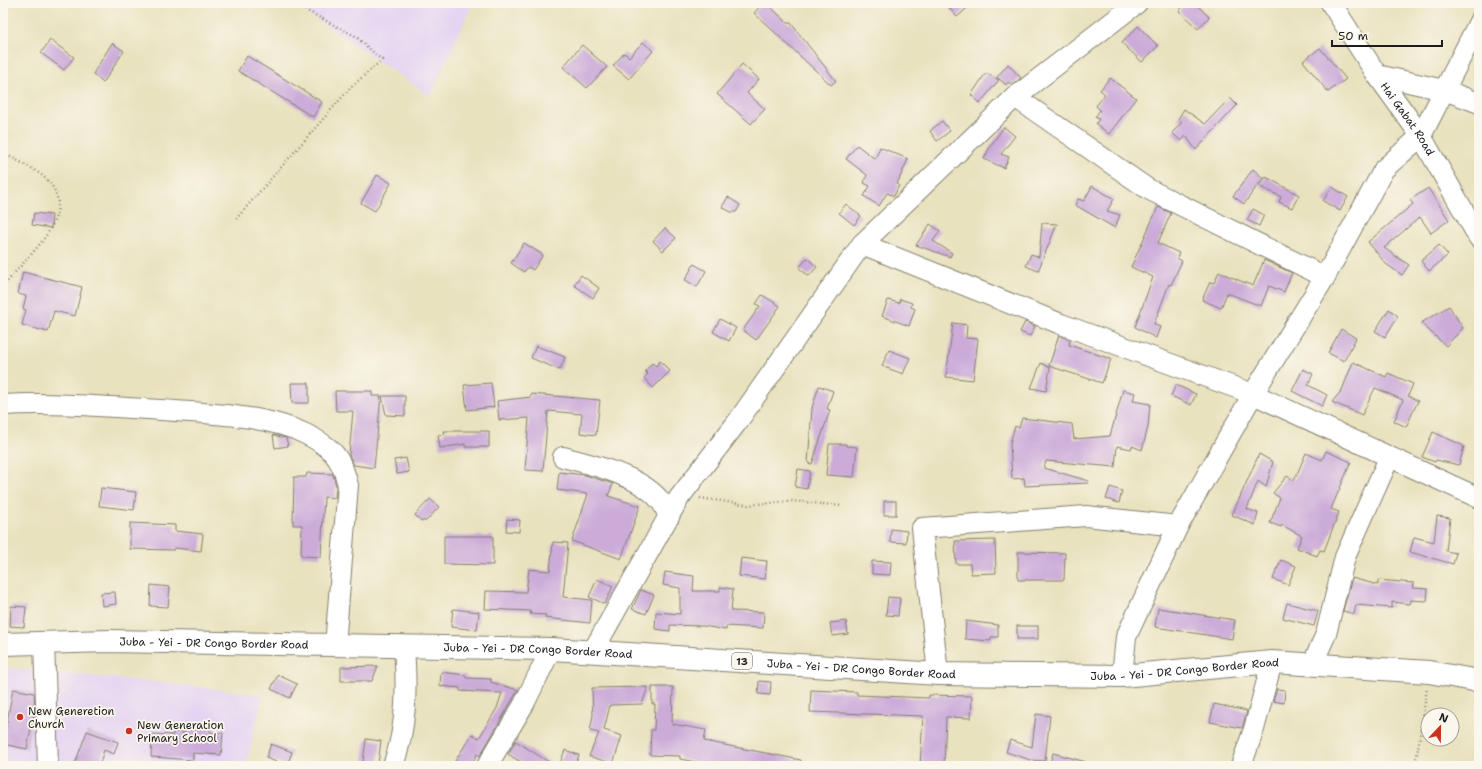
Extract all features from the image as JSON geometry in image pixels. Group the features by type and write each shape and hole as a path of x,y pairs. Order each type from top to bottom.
{"main road":[{"name":"Juba - Yei - DR Congo Border Road","path":"3,644 109,641 593,650 938,674 1122,676 1272,662 1478,676"}],"street":[{"path":"593,650 679,498 738,421 862,244 1015,97 1137,3"},
{"name":"Hai Gabat Road","path":"1331,3 1376,75 1421,136 1479,238"},
{"path":"1122,676 1126,637 1178,526 1253,394 1325,277 1384,169 1421,136 1479,22"},
{"path":"1376,75 1444,90 1479,103"},
{"path":"1015,97 1148,189 1325,277"},
{"path":"862,244 1060,324 1253,394 1389,458 1479,498"},
{"path":"3,406 28,404 123,408 252,419 282,425 309,437 327,448 338,458 344,468 348,484 335,646"},
{"path":"563,457 618,474 637,483 652,493 662,503 669,517"},
{"path":"1312,665 1326,634 1345,557 1389,458"},
{"path":"938,674 922,528 1086,516 1178,526"},
{"path":"44,642 48,766"},
{"path":"394,766 406,714 407,681 404,647"},
{"path":"487,766 524,704 551,649"},
{"path":"1241,766 1254,729 1272,662"}],"path":[{"path":"236,219 351,87 382,60 355,36 292,3"},
{"path":"3,152 44,177 51,185 58,198 58,210 47,234 3,288"},
{"path":"679,498 702,498 748,505 792,501 842,506"},
{"path":"1414,766 1417,755 1429,672"}],"shaded area":[{"path":"293,3 473,3 430,96"},
{"name":"New Generation Primary School","path":"6,668 173,684 263,695 246,766 3,766 3,693"}],"building":[{"path":"763,3 766,3 789,24 790,22 836,81 831,85 754,13"},
{"path":"945,3 973,3 957,17"},
{"path":"1186,3 1195,3 1209,17 1198,29 1179,11"},
{"path":"1138,26 1158,46 1142,62 1122,43"},
{"path":"50,40 74,57 64,70 41,53"},
{"path":"643,42 653,51 629,79 613,66 624,53 629,57"},
{"path":"112,43 124,51 103,83 93,74"},
{"path":"582,45 607,67 587,88 563,67"},
{"path":"1320,48 1346,79 1328,92 1303,61"},
{"path":"247,56 322,102 313,117 238,71"},
{"path":"742,64 759,79 747,93 765,109 751,124 717,94"},
{"path":"1008,64 1021,78 1012,85 1008,82 1006,85 997,77"},
{"path":"986,73 999,80 980,103 971,95"},
{"path":"1110,78 1136,98 1109,134 1096,124 1099,119 1095,117 1100,110 1096,106 1105,94 1100,90"},
{"path":"1230,98 1237,105 1196,150 1186,136 1181,141 1172,133 1182,122 1178,119 1184,109 1205,124"},
{"path":"942,121 950,131 937,141 930,131"},
{"path":"1004,127 1015,136 1001,154 1009,157 1004,168 984,159 991,145"},
{"path":"857,145 875,159 880,147 908,159 897,184 899,185 894,196 887,193 879,206 864,196 870,186 864,183 867,175 846,159"},
{"path":"1253,169 1263,178 1244,204 1233,196"},
{"path":"377,175 391,183 375,211 361,203"},
{"path":"1266,177 1299,195 1292,208 1279,202 1281,197 1259,186"},
{"path":"1092,186 1114,199 1107,211 1120,215 1115,228 1075,205 1078,199 1084,201"},
{"path":"1332,187 1348,197 1340,211 1323,201"},
{"path":"1428,188 1449,220 1431,233 1420,217 1384,248 1409,265 1402,275 1386,264 1368,242 1413,204 1410,200"},
{"path":"728,197 740,205 736,212 731,212 722,207"},
{"path":"846,204 861,216 854,225 839,213"},
{"path":"1158,207 1171,213 1158,243 1179,253 1177,258 1182,261 1171,285 1169,284 1154,324 1160,327 1156,338 1135,327 1153,277 1131,267"},
{"path":"1253,209 1264,215 1259,226 1247,220"},
{"path":"34,213 52,215 51,228 32,225"},
{"path":"1042,223 1057,224 1038,271 1026,266 1031,254 1039,257"},
{"path":"930,224 940,231 933,241 952,253 950,257 916,245"},
{"path":"665,228 676,238 663,251 653,241"},
{"path":"524,243 543,255 533,270 528,267 524,272 511,263"},
{"path":"1439,245 1448,255 1429,271 1421,261"},
{"path":"807,258 817,267 809,276 799,268"},
{"path":"1264,260 1292,273 1284,292 1269,286 1261,306 1227,293 1221,308 1202,300 1210,282 1214,283 1219,272 1253,286"},
{"path":"694,264 706,271 697,287 685,280"},
{"path":"23,272 82,287 75,316 54,311 48,332 22,325 26,310 23,309 26,296 18,294"},
{"path":"581,275 599,288 593,298 574,285"},
{"path":"762,295 780,306 756,340 743,330 760,306 756,304"},
{"path":"900,299 912,303 911,307 915,309 909,326 882,316 888,300 899,303"},
{"path":"1449,306 1463,328 1446,346 1421,323"},
{"path":"1389,309 1398,316 1385,337 1375,331"},
{"path":"720,319 736,328 729,341 713,332"},
{"path":"1025,322 1035,326 1030,336 1020,332"},
{"path":"953,323 967,325 966,338 978,339 973,380 946,377"},
{"path":"1341,329 1356,338 1344,361 1328,353"},
{"path":"1059,335 1070,340 1069,345 1111,359 1102,383 1049,366"},
{"path":"536,346 565,357 560,370 531,358"},
{"path":"889,350 910,358 903,374 882,366"},
{"path":"660,361 670,371 653,388 644,378 648,374 645,371 652,363 656,366"},
{"path":"1353,362 1386,377 1388,373 1413,384 1408,396 1418,401 1406,427 1394,421 1403,400 1375,388 1362,415 1332,402 1342,390"},
{"path":"1041,363 1050,368 1046,391 1031,388"},
{"path":"1303,369 1313,374 1308,385 1327,395 1322,406 1292,391"},
{"path":"291,383 309,383 309,403 292,403"},
{"path":"491,383 494,407 467,410 464,385"},
{"path":"1176,385 1196,394 1191,405 1171,396"},
{"path":"819,386 833,391 827,409 830,410 812,464 808,463 812,408"},
{"path":"1123,390 1135,393 1133,401 1150,404 1148,427 1142,450 1132,446 1131,449 1117,446 1115,467 1046,461 1044,468 1089,481 1088,483 1025,486 1024,478 1012,479 1010,443 1015,426 1019,428 1022,418 1072,424 1074,439 1110,436"},
{"path":"335,391 372,391 372,396 381,396 374,468 354,465 349,455 353,411 336,411"},
{"path":"531,394 600,400 596,435 580,433 582,414 548,411 543,471 525,470 529,418 499,420 497,401 531,397"},
{"path":"382,396 405,396 405,416 386,415"},
{"path":"444,431 489,431 489,447 465,447 465,444 440,448 438,435 445,434"},
{"path":"1433,432 1464,446 1459,465 1436,460 1435,462 1422,457"},
{"path":"273,435 286,438 288,446 275,448"},
{"path":"829,444 846,444 846,446 857,447 854,477 826,475"},
{"path":"1326,451 1351,462 1331,509 1339,512 1324,551 1320,550 1317,556 1297,548 1302,536 1282,525 1281,527 1270,523 1280,498 1273,493 1287,476 1294,481 1306,453 1322,460"},
{"path":"1259,454 1273,462 1266,487 1258,481 1247,509 1258,513 1255,525 1232,515"},
{"path":"406,458 409,472 397,474 394,460"},
{"path":"798,469 810,471 807,489 795,487"},
{"path":"559,472 585,475 613,484 608,496 640,506 621,559 572,541 588,494 557,490"},
{"path":"307,473 333,474 336,486 335,498 324,497 321,557 301,556 302,525 293,525 294,477 306,477"},
{"path":"1110,487 1122,491 1119,503 1106,499"},
{"path":"101,488 136,492 134,510 99,506"},
{"path":"430,499 439,507 426,521 421,521 415,515"},
{"path":"884,501 896,501 896,515 884,515"},
{"path":"1437,516 1450,518 1446,551 1456,553 1453,564 1410,552 1414,537 1434,542"},
{"path":"507,519 520,520 519,532 506,531"},
{"path":"130,523 175,525 175,531 203,534 201,551 174,548 174,550 130,549"},
{"path":"891,529 907,531 906,543 890,542"},
{"path":"444,536 493,536 493,565 444,564"},
{"path":"995,540 996,573 971,574 970,564 956,564 955,541"},
{"path":"553,542 568,543 563,597 592,600 590,623 545,618 546,615 530,614 531,611 485,609 486,591 526,592 529,569 550,571"},
{"path":"1018,552 1065,553 1064,580 1018,580"},
{"path":"741,558 767,561 765,579 739,576"},
{"path":"1281,560 1296,566 1288,585 1273,579"},
{"path":"872,561 891,562 890,575 872,574"},
{"path":"665,572 694,576 693,591 720,591 720,587 733,589 731,611 764,612 763,628 726,626 726,630 703,626 670,625 670,631 655,629 656,612 680,614 680,588 663,585"},
{"path":"1352,578 1378,585 1378,580 1414,583 1413,588 1428,589 1427,601 1411,600 1410,604 1392,602 1392,608 1356,605 1354,614 1343,611"},
{"path":"597,579 613,586 605,604 589,597"},
{"path":"151,585 170,587 168,607 150,606"},
{"path":"641,590 654,595 646,614 632,609"},
{"path":"115,592 116,604 102,606 101,593"},
{"path":"888,597 900,598 898,616 886,615"},
{"path":"1287,603 1318,611 1314,626 1283,618"},
{"path":"11,606 26,607 24,627 10,626"},
{"path":"1158,608 1235,620 1232,639 1155,627"},
{"path":"453,609 479,612 477,630 451,627"},
{"path":"846,621 848,634 832,636 830,623"},
{"path":"966,621 998,625 998,637 991,637 991,641 965,639"},
{"path":"1017,626 1038,626 1038,639 1017,639"},
{"path":"378,666 372,681 341,681 341,667"},
{"path":"441,672 466,675 466,678 491,679 491,682 518,690 480,756 477,754 472,766 452,766 472,734 479,738 497,708 502,693 460,691 460,688 440,686"},
{"path":"278,675 297,684 290,698 271,689"},
{"path":"759,681 771,682 770,695 758,694"},
{"path":"648,687 642,704 610,705 604,730 622,736 613,764 589,756 599,733 590,731 593,715 592,688"},
{"path":"652,687 673,687 672,724 706,730 704,741 801,760 800,766 716,766 680,759 680,756 650,755 651,730 654,730 655,704 652,704"},
{"name":"New Generetion Church","path":"13,689 34,693 35,708 27,749 3,744"},
{"path":"1277,689 1285,690 1284,703 1273,701"},
{"path":"811,690 857,692 857,695 929,698 929,695 972,696 971,718 946,717 944,766 920,766 923,716 810,712"},
{"path":"1214,704 1247,711 1242,728 1210,722"},
{"path":"1036,714 1050,716 1045,761 1031,760 1006,752 1010,740 1032,747"},
{"path":"185,725 210,726 210,732 223,733 221,755 193,753 193,760 151,757 152,734 173,735 173,732 184,733"},
{"path":"87,731 118,742 114,754 104,750 99,766 74,766"},
{"path":"366,739 381,741 378,764 363,762"},
{"path":"516,741 555,766 527,766 508,754"},
{"path":"271,744 292,752 287,766 266,758"},
{"path":"565,750 579,755 575,766 559,766"},
{"path":"1053,753 1086,762 1085,766 1049,766"}],"place":[{"name":"New Generetion Church","path":"20,717"},
{"name":"New Generation Primary School","path":"129,731"}]}
